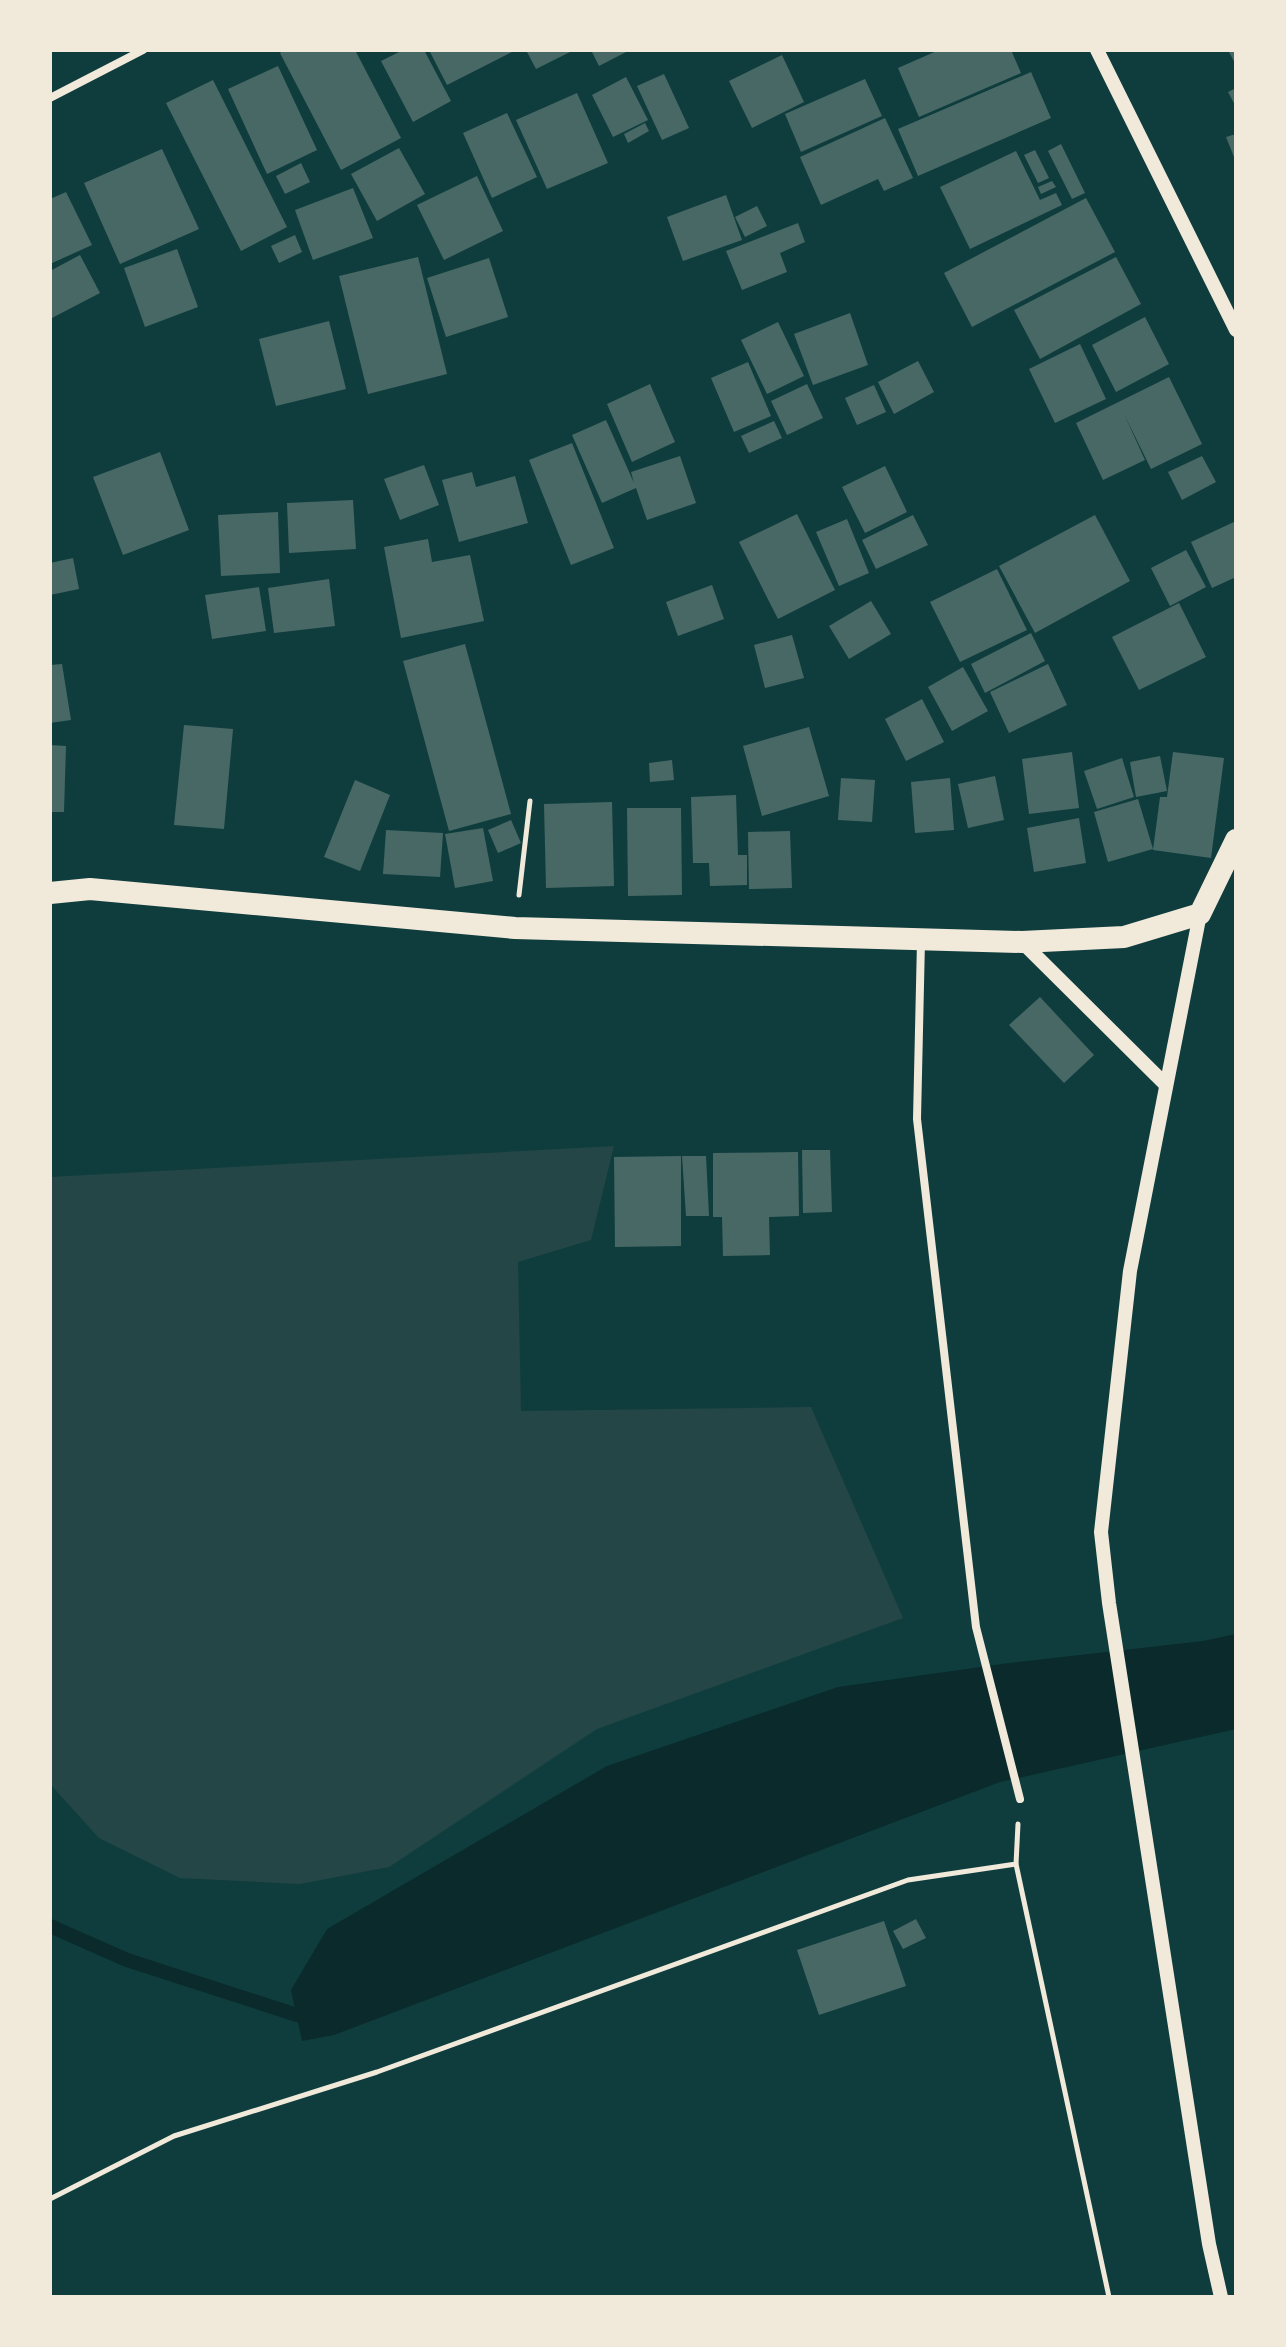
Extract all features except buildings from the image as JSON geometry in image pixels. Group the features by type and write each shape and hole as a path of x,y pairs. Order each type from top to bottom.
{"highway":[{"path":"50,893 90,889 515,928 1022,942 1124,937 1200,914 1236,840"}],"street":[{"path":"50,98 143,50"},
{"path":"1097,50 1236,330"},
{"path":"1200,914 1130,1271 1101,1532 1109,1603 1209,2244 1221,2297"},
{"path":"921,939 917,1119 976,1627 1020,1799"},
{"path":"1022,942 1165,1084"}],"path":[{"path":"515,928 530,801"},
{"path":"1020,1799 1016,1864 1109,2297"},
{"path":"50,2199 174,2136 377,2072 908,1880 1016,1864"}],"shaded area":[{"path":"614,1146 591,1240 518,1262 521,1411 811,1407 903,1618 597,1729 389,1867 300,1884 180,1878 99,1838 50,1784 50,1177"},
{"path":"1236,1634 1236,1729 1000,1782 334,2035 302,2041 291,1990 327,1929 607,1766 838,1687 1009,1663 1203,1641"}],"waterway":[{"path":"50,1926 127,1960 297,2015"}]}
